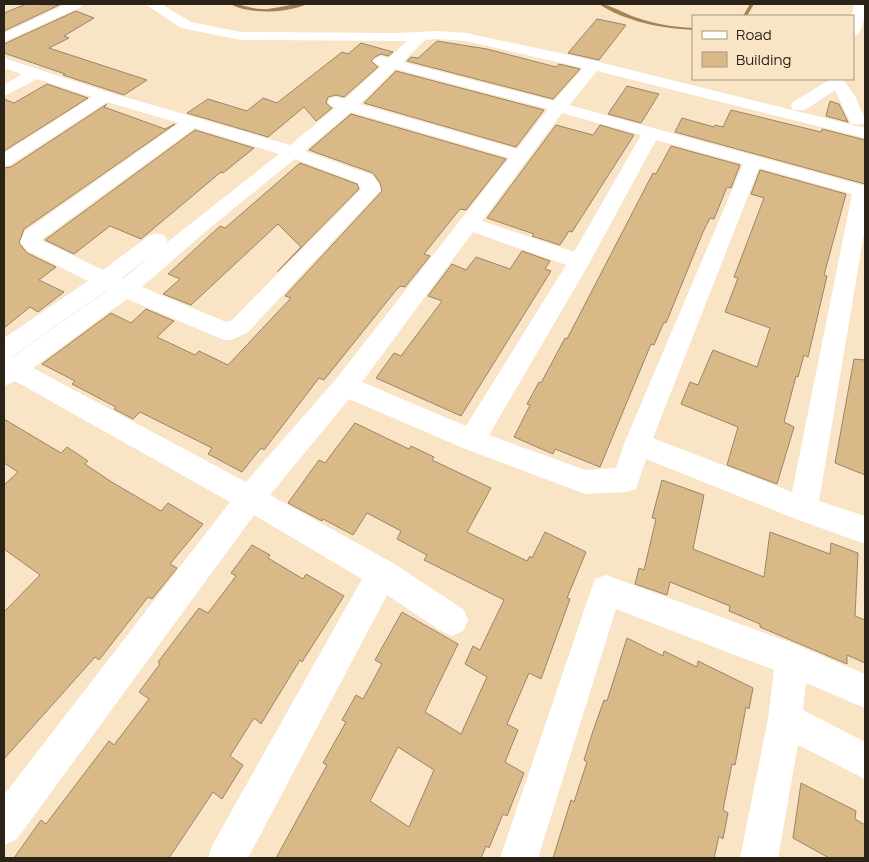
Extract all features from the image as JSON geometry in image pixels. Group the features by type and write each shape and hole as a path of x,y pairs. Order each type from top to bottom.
{"street":[{"path":"4,38 76,4"},
{"path":"152,4 186,25 216,32 275,37 377,27"},
{"path":"173,4 204,20 223,24 272,27 421,28 799,106 863,125"},
{"path":"854,29 862,4"},
{"path":"377,27 383,52 388,62 863,191 803,509"},
{"path":"6,365 126,289 342,104 388,62 421,28"},
{"path":"4,63 105,96 193,121 286,150 365,179 370,184 371,190 240,327 232,331 224,331 105,280 30,242 32,236 193,121"},
{"path":"4,826 250,498 345,386 558,107 602,64"},
{"path":"602,64 863,125"},
{"path":"4,91 36,73"},
{"path":"799,106 838,80 863,125"},
{"path":"4,161 105,96"},
{"path":"342,104 522,156"},
{"path":"472,440 579,262 651,133"},
{"path":"6,365 105,280 286,150"},
{"path":"345,386 472,440 585,482 626,480 637,444 753,161"},
{"path":"470,224 579,262"},
{"path":"6,365 250,498 382,574 452,620"},
{"path":"637,444 803,509 865,530"},
{"path":"227,858 382,574"},
{"path":"519,858 606,590 792,660 865,691"},
{"path":"759,858 785,719 792,660"},
{"path":"785,719 865,762"}],"building":[{"path":"26,4 59,5 4,31 4,13"},
{"path":"76,11 94,18 64,36 69,38 49,48 147,80 124,95 4,53 4,44"},
{"path":"597,19 626,25 599,60 568,53"},
{"path":"437,41 487,49 556,67 559,64 580,69 553,99 407,61 411,57 418,58"},
{"path":"361,43 393,52 388,56 381,54 375,57 371,61 378,67 344,97 336,95 328,97 326,103 332,108 316,121 304,107 268,137 187,113 208,99 247,111 263,98 277,103 342,52 348,54"},
{"path":"396,71 544,110 516,147 364,103"},
{"path":"47,84 88,98 4,151 4,99 14,103"},
{"path":"627,86 659,94 641,123 608,114"},
{"path":"830,101 839,104 848,122 826,116"},
{"path":"107,104 104,107 165,129 175,124 24,229 19,243 27,253 56,267 39,280 64,292 38,312 30,307 4,328 4,168 11,167"},
{"path":"731,110 821,132 822,129 865,140 865,184 675,132 682,118 714,127 715,125 723,127"},
{"path":"351,114 506,159 466,210 460,209 424,254 430,256 405,287 401,286 397,289 324,380 319,378 264,450 261,448 242,472 208,454 212,448 140,412 133,419 114,409 116,407 72,384 75,381 42,364 111,313 131,323 146,309 174,321 157,337 195,355 199,351 228,365 291,298 285,296 382,191 380,183 373,173 309,150"},
{"path":"556,125 593,135 600,125 634,135 572,232 569,231 560,245 487,218"},
{"path":"195,130 254,148 223,173 221,172 141,239 110,226 74,254 45,240"},
{"path":"671,146 740,165 731,188 727,187 714,219 710,218 703,232 666,323 664,322 654,345 651,344 600,467 555,449 553,454 514,437 530,405 527,404 539,382 541,383 565,338 567,339 653,173 656,174"},
{"path":"300,163 357,184 359,189 277,272 301,247 278,224 191,305 163,294 180,279 168,274 220,226 225,228"},
{"path":"760,170 846,194 824,275 827,276 808,357 804,355 798,377 796,376 784,422 794,427 777,484 727,465 738,427 681,404 690,382 698,385 713,350 757,367 770,328 725,312 738,278 734,277 764,198 751,194"},
{"path":"522,251 550,261 545,269 551,271 461,416 376,378 394,353 401,356 442,301 428,296 452,264 466,270 476,257 510,269"},
{"path":"854,359 865,360 865,475 835,463"},
{"path":"4,419 61,453 67,447 88,461 85,464 161,511 168,503 203,524 170,564 177,568 152,599 148,597 99,660 95,657 4,759 4,612 40,575 4,549 4,485 18,472 4,463"},
{"path":"355,423 409,449 411,446 434,457 432,460 491,488 467,532 527,561 530,556 532,558 545,532 586,552 567,598 570,599 541,679 529,673 507,724 518,730 505,762 524,773 507,816 503,814 489,848 486,846 481,858 276,858 327,765 323,763 346,722 342,720 356,695 363,699 382,664 375,660 402,612 458,644 425,712 461,734 487,677 465,664 473,646 480,650 504,600 424,560 427,555 397,539 401,531 367,513 353,535 288,503 319,460 325,463","holes":["398,747 434,770 409,827 370,801"]},
{"path":"662,480 704,495 693,549 764,577 770,532 830,554 831,543 858,553 855,616 865,620 865,663 847,655 847,664 760,627 760,624 729,611 730,606 670,582 667,595 635,584 639,568 644,570 656,519 652,518"},
{"path":"252,545 270,555 268,558 303,579 306,574 344,596 302,662 300,660 261,724 254,718 230,756 243,765 222,799 213,792 169,858 14,858 41,820 46,824 109,741 114,745 149,699 139,692 160,664 158,662 199,608 208,613 236,576 231,573"},
{"path":"627,638 663,656 664,651 697,667 698,661 753,688 749,709 746,707 735,765 732,764 723,810 728,813 723,839 719,836 714,858 553,858 571,800 574,802 587,762 584,760 593,731 604,700 607,701"},
{"path":"801,783 856,811 855,819 865,825 865,858 829,858 793,838"}],"waterway":[{"path":"232,4 241,8 259,11 305,4"},
{"path":"601,4 646,22 669,27 692,29"},
{"path":"746,15 752,4"}]}
